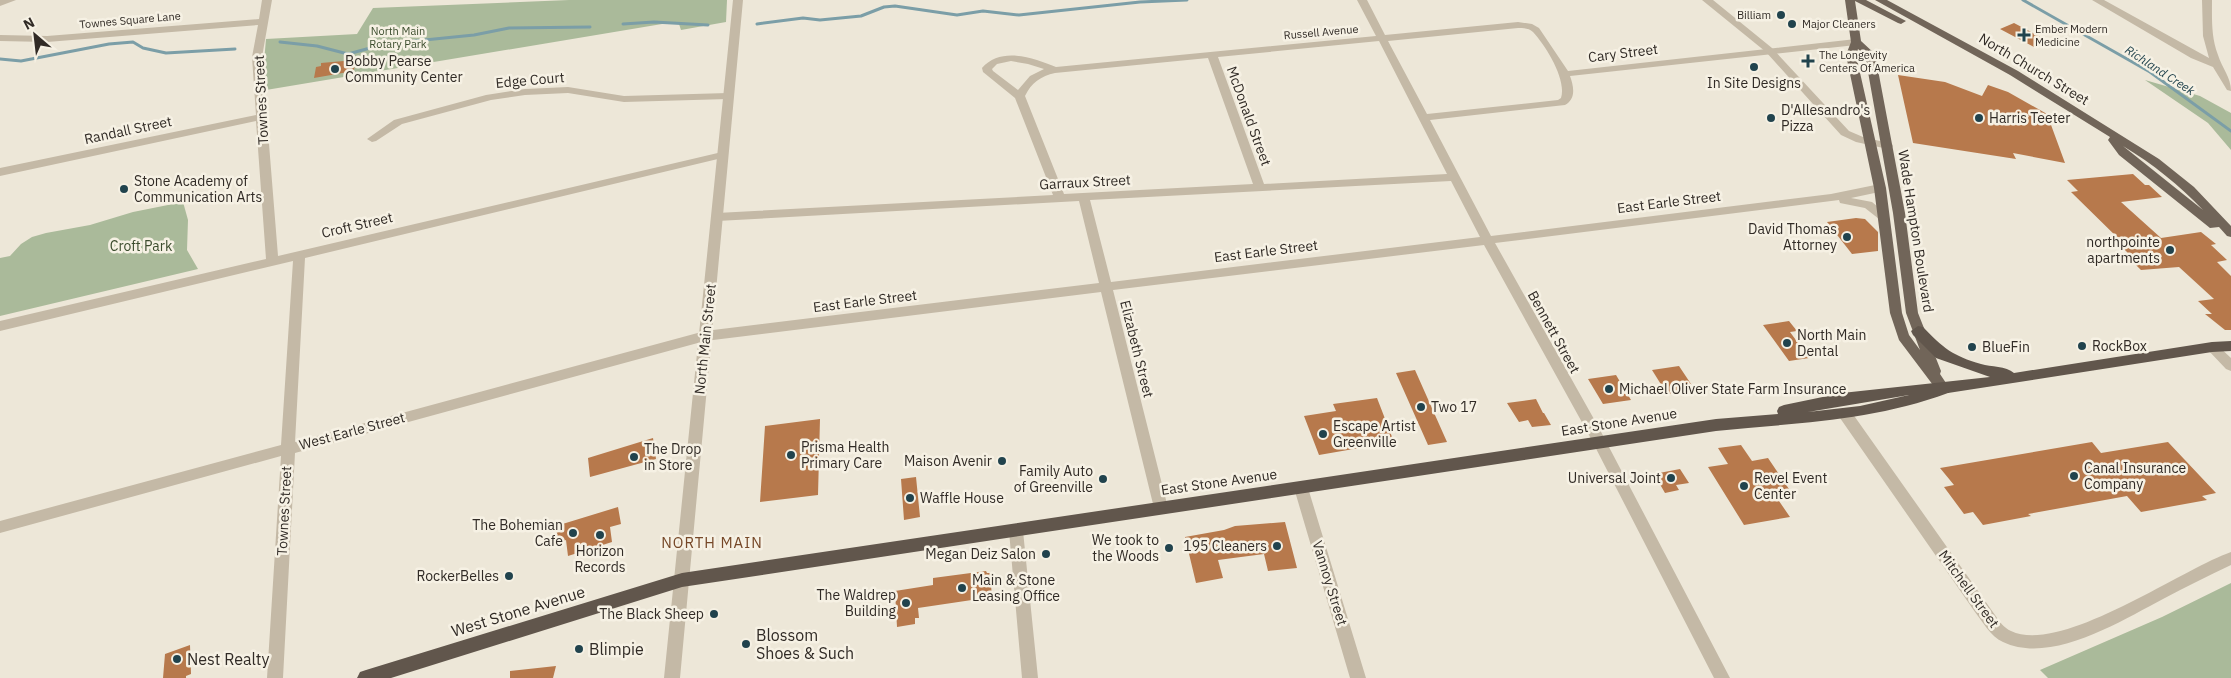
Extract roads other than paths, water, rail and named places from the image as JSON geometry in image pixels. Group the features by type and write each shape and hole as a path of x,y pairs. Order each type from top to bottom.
{"highway":[{"path":"1918,331 1940,354 1979,369 2019,377"},
{"name":"East Stone Avenue","path":"1761,420 1785,411 1842,399 1909,390 1944,389 2212,346 2231,346"},
{"name":"East Stone Avenue","path":"682,580 1761,420 1869,411 1922,398 1944,389"},
{"name":"West Stone Avenue","path":"366,678 682,580"}],"main road":[{"path":"1850,0 1856,42 1851,55 1880,188 1896,313 1903,337 1944,389"},
{"name":"North Church Street","path":"1859,0 1898,20 1944,34"},
{"name":"North Church Street","path":"1880,0 2026,80 2155,161 2190,190 2231,233"},
{"name":"Wade Hampton Boulevard","path":"1856,42 1870,54 1900,214 1909,297 1918,331 1944,389"},
{"name":"North Church Street","path":"2106,132 2123,152 2231,238"},
{"path":"2138,164 2147,164 2156,169 2213,214"}],"street":[{"path":"0,3 11,0"},
{"name":"Townes Street","path":"267,0 262,22 258,57 272,260"},
{"name":"North Main Street","path":"672,678 738,0"},
{"name":"Bennett Street","path":"1362,0 1422,118 1544,345 1600,444 1722,678"},
{"path":"1707,0 1769,50 1845,133 1888,146"},
{"path":"2097,0 2194,56 2217,65"},
{"path":"2207,0 2206,34 2217,65 2231,88"},
{"name":"Townes Square Lane","path":"0,38 47,39 262,22"},
{"name":"Russell Avenue","path":"1055,70 1021,60 1002,59 991,64 988,72 1020,96 1023,89 1034,77 1055,70 1529,26 1536,30 1565,74"},
{"name":"Cary Street","path":"1565,74 1769,50 1856,42"},
{"name":"McDonald Street","path":"1212,54 1260,187"},
{"path":"1422,118 1561,102 1566,100 1568,96 1565,74"},
{"name":"Edge Court","path":"372,139 398,122 490,97 525,92 568,90 624,99 728,96"},
{"path":"1020,96 1060,198"},
{"name":"Randall Street","path":"0,172 261,117"},
{"name":"Croft Street","path":"0,326 272,260 722,155"},
{"name":"Garraux Street","path":"717,217 1454,177"},
{"name":"East Earle Street","path":"705,336 1831,198 1880,188"},
{"name":"Elizabeth Street","path":"1084,197 1161,508"},
{"name":"East Earle Street","path":"1831,198 1868,204 1883,216"},
{"name":"Townes Street","path":"275,678 299,254"},
{"name":"West Earle Street","path":"0,527 705,336"},
{"path":"2212,346 2231,366"},
{"name":"Mitchell Street","path":"1845,414 1980,607 1999,630 2008,637 2037,642 2073,634 2110,620 2231,558"},
{"name":"Vannoy Street","path":"1301,488 1358,678"},
{"path":"1016,531 1030,678"}],"waterway":[{"path":"757,24 803,18 820,20 861,16 884,7 895,6 957,15 983,11 1019,15 1140,2 1187,0"},
{"name":"Richland Creek","path":"2023,0 2150,72 2231,131"},
{"path":"623,24 654,22 708,25"},
{"path":"280,42 317,46 348,54 385,44 474,35 509,28 590,27"},
{"path":"0,59 21,61 109,44 133,42 143,48 166,53 235,49"}],"place":[{"name":"Billiam","path":"1781,15"},
{"name":"Major Cleaners","path":"1792,24"},
{"name":"Ember Modern Medicine","path":"2024,35"},
{"name":"The Longevity Centers Of America","path":"1808,61"},
{"name":"In Site Designs","path":"1754,67"},
{"name":"Bobby Pearse Community Center","path":"335,69"},
{"name":"D'Allesandro's Pizza","path":"1771,118"},
{"name":"Harris Teeter","path":"1979,118"},
{"name":"Stone Academy of Communication Arts","path":"124,189"},
{"name":"David Thomas Attorney","path":"1847,237"},
{"name":"northpointe apartments","path":"2170,250"},
{"name":"North Main Dental","path":"1787,343"},
{"name":"RockBox","path":"2082,346"},
{"name":"BlueFin","path":"1972,347"},
{"name":"Michael Oliver State Farm Insurance","path":"1609,389"},
{"name":"Two 17","path":"1421,407"},
{"name":"Escape Artist Greenville","path":"1323,434"},
{"name":"Prisma Health Primary Care","path":"791,455"},
{"name":"The Drop in Store","path":"634,457"},
{"name":"Maison Avenir","path":"1002,461"},
{"name":"Canal Insurance Company","path":"2074,476"},
{"name":"Universal Joint","path":"1671,478"},
{"name":"Family Auto of Greenville","path":"1103,479"},
{"name":"Revel Event Center","path":"1744,486"},
{"name":"Waffle House","path":"910,498"},
{"name":"The Bohemian Cafe","path":"573,533"},
{"name":"Horizon Records","path":"600,535"},
{"name":"195 Cleaners","path":"1277,546"},
{"name":"We took to the Woods","path":"1169,548"},
{"name":"Megan Deiz Salon","path":"1046,554"},
{"name":"RockerBelles","path":"509,576"},
{"name":"Main & Stone Leasing Office","path":"962,588"},
{"name":"The Waldrep Building","path":"906,603"},
{"name":"The Black Sheep","path":"714,614"},
{"name":"Blossom Shoes & Such","path":"746,644"},
{"name":"Blimpie","path":"579,649"},
{"name":"Nest Realty","path":"177,659"}],"district":[{"name":"NORTH MAIN","path":"712,542"}],"park label":[{"name":"North Main Rotary Park","path":"398,37"},
{"name":"Croft Park","path":"141,246"}]}
